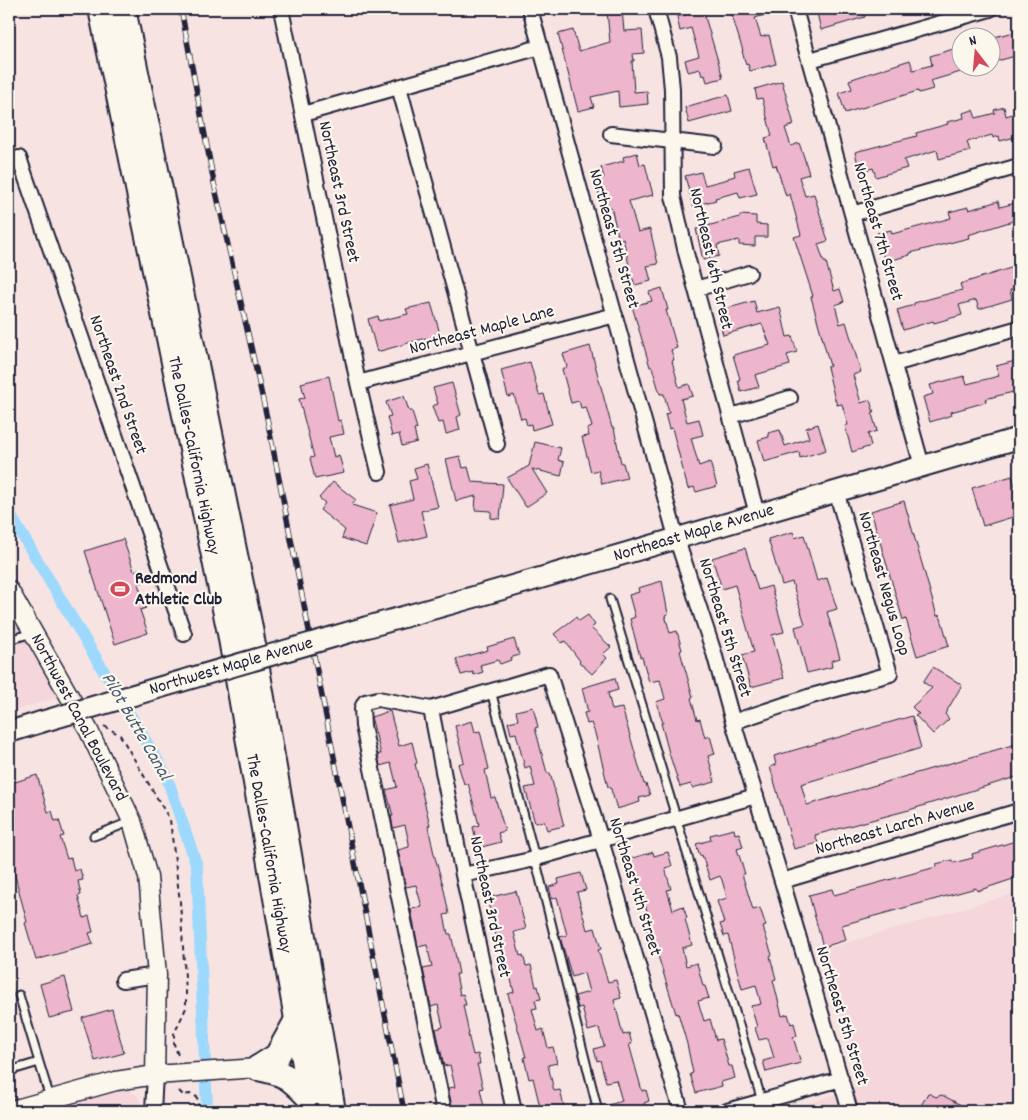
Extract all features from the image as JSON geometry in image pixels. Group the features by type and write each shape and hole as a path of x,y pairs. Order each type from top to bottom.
{"highway":[{"name":"The Dalles-California Highway","path":"101,9 230,633 312,1105"},
{"name":"The Dalles-California Highway","path":"123,9 250,628 333,1111"},
{"path":"258,1068 277,1056 297,1020"},
{"path":"258,1068 279,1072 292,1080 312,1105"}],"main road":[{"name":"Northeast Maple Avenue","path":"367,627 1019,438"},
{"name":"Northwest Maple Avenue","path":"9,732 367,627"}],"street":[{"name":"Northeast 3rd Street","path":"281,9 358,383 379,472"},
{"name":"Northeast 5th Street","path":"530,9 676,537 714,654 850,1111"},
{"name":"Northeast 6th Street","path":"656,9 669,57 672,89 674,196 696,289 757,514"},
{"name":"Northeast 7th Street","path":"795,9 922,466"},
{"path":"810,60 990,9"},
{"path":"303,114 540,47"},
{"path":"399,87 497,444"},
{"path":"611,134 715,146"},
{"name":"Northeast 2nd Street","path":"9,164 19,158 184,634"},
{"path":"852,214 1019,166"},
{"path":"696,289 749,273"},
{"name":"Northeast Maple Lane","path":"358,383 615,315"},
{"path":"894,364 1019,328"},
{"path":"730,416 790,398"},
{"name":"Northeast Negus Loop","path":"733,722 808,697 890,674 836,491"},
{"name":"Northwest Canal Boulevard","path":"9,590 88,729 132,821 148,877 157,975 153,1111"},
{"name":"Northeast 4th Street","path":"491,690 549,674 601,840 680,1111"},
{"path":"444,1111 362,708 365,702 378,699 430,709 491,690"},
{"name":"Northeast 3rd Street","path":"430,709 463,875 514,1111"},
{"path":"463,875 535,858 756,796"},
{"name":"Northeast Larch Avenue","path":"782,881 1019,811"},
{"path":"123,980 157,975"},
{"path":"9,1110 52,1105 116,1081 258,1068"},
{"path":"727,1111 841,1079"}],"lane":[{"path":"610,599 762,1101"},
{"path":"9,640 34,633"},
{"path":"491,690 598,1111"},
{"name":"Northwest Canal Boulevard","path":"94,836 132,821"},
{"path":"19,995 52,1105"},
{"path":"9,1071 39,1062"}],"path":[{"path":"179,1091 184,1095 190,1094 197,1097 199,1111"}],"shaded area":[{"path":"9,613 58,697 9,712"},
{"path":"1019,892 1019,1111 781,1111 861,1087 819,951"},
{"path":"121,1090 131,1092 137,1096 142,1104 143,1111 41,1111 103,1093"}],"building":[{"path":"730,9 777,9 777,11 755,18 761,37 769,35 776,64 750,71 748,64 746,65"},
{"path":"816,9 863,9 865,17 821,30"},
{"path":"622,10 624,31 642,30 644,53 633,54 634,61 632,61 634,92 647,91 648,104 619,107 618,91 591,97 594,107 578,111 558,34 573,30 579,51 610,42 607,12"},
{"path":"703,10 723,78 707,82 705,75 702,76 700,69 688,72 685,60 699,56 691,28 680,31 677,17"},
{"path":"1019,31 1019,55 1000,60 1000,36"},
{"path":"950,50 950,75 930,81 933,89 919,93 918,91 845,113 839,93 852,89 849,80 910,60 913,70 932,65 930,56"},
{"path":"782,81 794,125 785,128 791,146 799,143 804,157 809,174 799,177 805,196 814,194 828,241 818,244 824,262 826,262 834,291 840,289 844,302 835,305 840,324 846,322 861,372 853,375 861,403 870,400 874,413 872,414 877,431 868,434 871,446 852,452 845,426 848,425 842,404 837,405 834,396 827,367 830,366 811,297 813,296 794,237 801,235 790,194 786,196 776,165 773,166 765,138 772,136 762,98 757,99 755,89"},
{"path":"728,95 732,111 689,123 685,107"},
{"path":"1004,107 1006,116 1019,112 1019,136 1000,141 999,136 993,138 992,135 967,142 970,151 939,159 937,150 904,160 907,168 876,177 873,168 860,172 855,152 917,136 916,133 964,118 963,113 973,110 976,118 995,113 994,110"},
{"path":"637,153 640,165 645,164 653,195 629,201 638,232 650,229 658,264 647,266 651,281 635,285 633,279 629,280 626,266 629,265 623,238 619,240 611,207 608,207 605,196 600,197 597,186 602,185 600,178 604,178 601,167 624,161 623,157"},
{"path":"749,167 757,194 740,198 738,192 693,206 685,176 701,172 705,185 728,179 735,176 734,171"},
{"path":"998,201 1000,207 1019,202 1019,219 968,235 969,238 910,253 910,255 885,262 877,233 891,230 892,234 951,218 949,212 968,207 969,210"},
{"path":"740,215 756,216 756,224 767,225 767,237 755,237 755,246 739,245 739,240 717,245 719,256 703,260 696,229 740,217"},
{"path":"1017,266 1019,287 1010,290 1012,299 979,309 976,300 959,305 962,315 903,330 897,310 914,305 914,303 962,290 960,284"},
{"path":"662,288 677,348 671,350 679,387 689,384 693,396 681,399 687,422 699,419 703,435 691,438 699,466 710,462 717,486 696,492 694,487 688,489 672,428 669,429 665,414 669,413 664,394 660,394 652,367 650,367 632,306 652,301 649,292"},
{"path":"754,301 757,313 780,307 787,337 792,336 797,352 787,355 790,365 755,375 759,387 741,392 738,380 740,379 733,355 770,345 762,324 723,335 719,319 723,318 721,310"},
{"path":"431,303 441,337 427,341 426,338 377,352 368,319 378,316 379,321 408,314 406,309"},
{"path":"590,346 612,428 614,428 621,463 623,463 627,478 602,484 598,470 591,472 582,437 589,436 587,429 592,427 586,407 581,408 579,401 571,403 562,369 567,367 563,354"},
{"path":"1019,360 1019,382 1015,384 1017,391 985,399 986,402 951,412 952,415 930,422 923,397 933,394 930,385 964,376 967,384 999,376 996,366"},
{"path":"530,362 539,395 544,394 552,424 532,430 531,424 527,425 525,418 521,419 514,395 508,397 501,370"},
{"path":"329,376 338,421 341,420 344,434 329,437 334,457 339,455 344,473 315,479 310,458 314,457 299,399 305,398 301,383"},
{"path":"452,383 461,415 457,417 460,430 446,434 443,422 438,423 432,406 438,404 433,388"},
{"path":"404,396 409,411 412,411 417,429 414,430 417,442 402,446 399,434 392,436 387,417 391,416 386,402"},
{"path":"818,424 826,450 800,458 799,452 764,462 758,440 769,437 768,433 780,430 785,446 809,438 806,428"},
{"path":"535,442 561,448 558,460 564,462 561,476 532,469 547,493 526,507 507,478 529,466"},
{"path":"460,456 463,468 468,467 472,482 503,484 500,519 491,518 491,511 475,510 476,496 456,501 446,459"},
{"path":"427,464 438,507 421,511 427,536 399,543 390,505 413,499 409,481 417,479 414,468"},
{"path":"1012,476 1019,501 1019,515 983,526 972,488"},
{"path":"333,482 356,500 352,505 377,513 366,546 342,538 345,530 320,510 325,503 319,498"},
{"path":"904,501 937,616 940,615 949,646 917,656 906,619 903,620 871,511"},
{"path":"793,532 795,538 804,535 817,581 827,578 837,609 827,612 840,658 831,661 832,667 807,673 795,627 805,624 792,582 782,585 768,539"},
{"path":"123,539 134,571 139,569 143,582 138,584 146,608 140,610 148,633 115,644 85,551"},
{"path":"745,548 758,590 771,586 784,632 772,635 784,678 751,687 742,655 754,652 735,585 722,589 712,558"},
{"path":"662,581 668,614 665,615 670,633 677,631 697,720 700,719 705,738 710,736 715,754 708,756 715,782 692,788 691,784 680,787 656,702 665,699 660,680 649,682 630,619 635,617 629,595 639,592 638,588"},
{"path":"588,615 595,625 591,628 611,647 603,654 607,658 592,674 579,662 565,641 562,643 554,634 576,617 579,621"},
{"path":"514,639 519,655 500,664 498,660 480,665 483,672 474,675 473,672 461,675 456,659 488,650 487,647"},
{"path":"933,667 962,685 945,714 949,719 933,734 915,715 919,714 912,707 932,688 923,682"},
{"path":"615,678 618,690 608,693 612,710 622,708 644,784 646,784 650,795 639,798 640,802 617,809 610,786 608,787 595,733 591,723 587,724 584,713 588,712 582,688"},
{"path":"533,707 538,727 535,728 547,773 550,773 564,826 547,830 544,821 535,823 525,788 535,786 530,766 525,768 516,733 511,734 508,722 518,720 516,711"},
{"path":"390,711 399,746 412,742 417,763 415,764 430,825 428,826 449,914 444,915 448,934 451,934 454,948 459,974 456,974 460,995 463,994 466,1005 463,1005 468,1034 473,1055 478,1054 480,1064 477,1064 483,1088 480,1089 485,1111 453,1111 448,1088 455,1087 450,1065 444,1066 436,1029 443,1027 438,1005 431,1007 423,969 432,967 427,945 418,947 411,909 422,907 416,885 406,887 398,850 409,847 409,843 405,825 393,828 391,816 393,816 386,790 397,787 391,763 380,766 378,754 381,754 371,717"},
{"path":"912,716 921,748 801,784 807,805 1016,744 1019,755 1019,776 909,810 815,835 818,843 794,849 770,767 776,765 774,756"},
{"path":"472,721 475,732 480,731 489,769 485,770 491,798 495,797 505,831 498,833 501,842 478,848 473,827 479,825 468,783 464,784 458,764 464,762 455,726"},
{"path":"37,775 48,812 52,811 55,821 59,820 64,836 60,837 67,859 71,858 74,871 80,869 83,880 78,881 81,895 78,896 84,918 89,916 93,932 89,933 93,944 36,960 25,923 27,922 12,864 9,865 9,784"},
{"path":"734,829 735,834 739,833 743,847 737,849 745,874 742,874 753,910 760,908 766,926 763,927 772,955 770,956 776,979 773,980 782,1016 788,1014 791,1024 794,1023 797,1036 793,1037 801,1063 766,1072 763,1061 774,1058 768,1038 759,1040 755,1028 757,1027 751,1006 761,1004 756,985 742,989 728,935 724,936 720,924 724,923 717,901 727,898 722,880 720,876 710,880 702,855 700,856 696,844 711,840 710,835"},
{"path":"1019,840 1019,877 977,891 976,888 842,925 846,940 823,947 809,895 832,889 834,895 936,867 936,864 952,860 953,863 973,858 972,854"},
{"path":"653,852 654,856 668,852 672,866 665,868 671,889 667,890 673,910 683,906 692,945 682,948 686,966 697,963 703,986 705,986 709,998 698,1001 704,1021 710,1019 716,1040 721,1039 729,1066 732,1066 735,1078 721,1082 722,1086 696,1093 690,1074 693,1073 687,1044 678,1013 676,1014 651,933 648,934 642,916 648,914 636,876 631,877 626,860"},
{"path":"581,873 586,890 577,892 587,930 595,928 601,949 598,950 608,982 616,980 621,998 614,1000 623,1035 629,1033 632,1044 629,1044 642,1091 646,1090 649,1101 644,1103 645,1107 632,1111 603,1111 602,1107 622,1101 616,1080 606,1082 600,1060 597,1061 594,1049 604,1046 599,1028 588,1031 582,1007 578,1008 575,996 589,992 584,973 572,977 560,937 567,935 557,897 552,899 549,887 559,884 558,879"},
{"path":"516,891 526,929 514,932 520,956 523,955 526,966 531,965 536,987 538,986 541,999 535,1000 537,1008 532,1009 538,1031 543,1029 548,1048 553,1047 557,1063 548,1065 554,1091 560,1090 565,1111 541,1111 533,1078 529,1079 524,1058 526,1057 508,994 514,992 502,943 498,944 487,898"},
{"path":"65,977 74,1012 49,1018 40,984"},
{"path":"112,1009 124,1053 95,1061 82,1018"},
{"path":"928,1093 936,1097 942,1095 972,1111 918,1111"}],"waterway":[{"name":"Pilot Butte Canal","path":"9,513 166,775 197,866 207,1111"}],"railway":[{"path":"181,9 214,183 267,418 404,1111"}],"place":[{"name":"Redmond Athletic Club","path":"120,589"}]}
